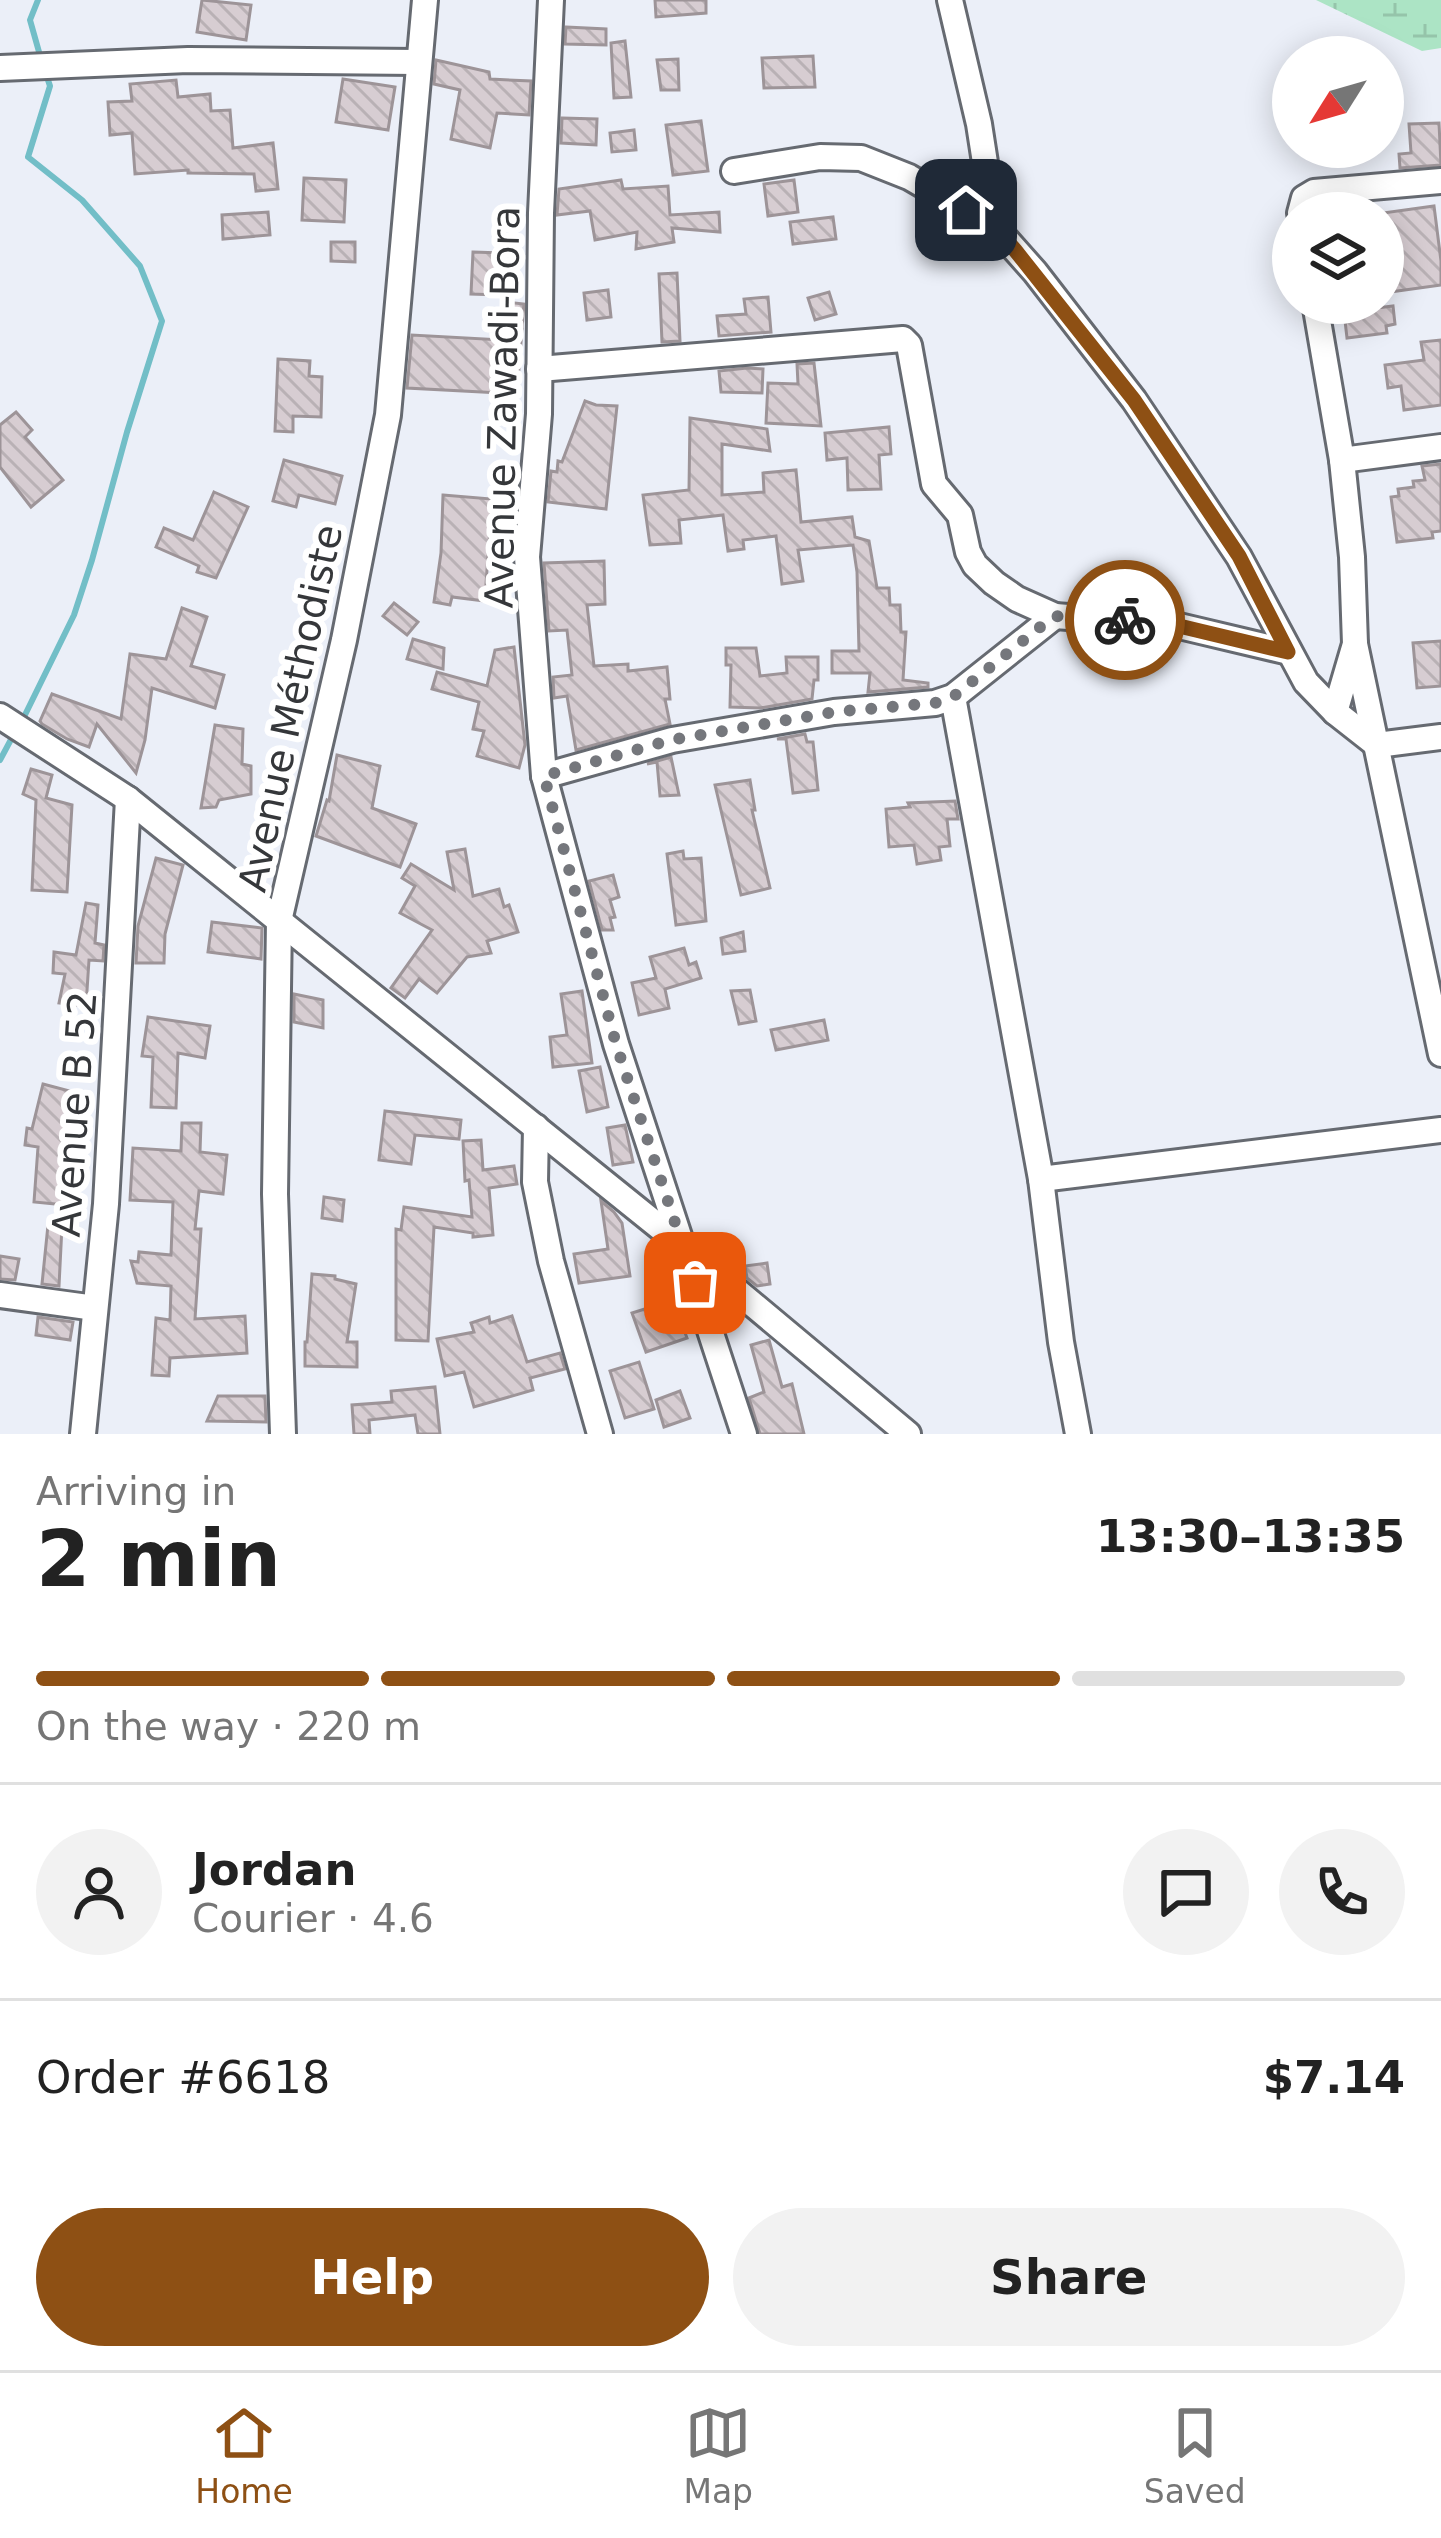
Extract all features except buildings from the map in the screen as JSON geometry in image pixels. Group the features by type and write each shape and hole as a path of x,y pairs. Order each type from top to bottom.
{"street":[{"name":"Avenue Méthodiste","path":"283,1434 275,1194 279,921 344,640 388,415 425,0"},
{"name":"Avenue Zawadi-Bora","path":"551,0 539,369 527,557 544,776 616,1044 744,1434"},
{"path":"950,0 979,124 995,227"},
{"path":"0,68 188,60 418,62"},
{"path":"734,171 820,157 861,158 909,177 995,227 1134,400 1239,556 1306,682 1334,712 1377,745 1441,737"},
{"path":"1314,192 1441,181"},
{"path":"1319,324 1342,460 1355,644 1441,1054"},
{"path":"539,369 903,339 909,345 931,475 938,492 960,515 975,565 1006,592 1054,616 1175,625 1288,652"},
{"path":"1342,460 1441,447"},
{"path":"544,776 671,740 834,712 935,703 953,697 1054,616"},
{"path":"1334,712 1355,644"},
{"path":"953,697 1041,1179 1061,1342 1078,1434"},
{"path":"0,716 128,799 683,1246 908,1434"},
{"name":"Avenue B 52","path":"82,1434 106,1204 128,799"},
{"path":"536,1127 535,1182 547,1241 600,1434"},
{"path":"1041,1179 1441,1130"},
{"path":"0,1295 95,1308"}],"green space":[{"path":"1316,0 1441,0 1441,48 1422,51 1404,42 1404,36 1391,36"}],"waterway":[{"path":"38,0 30,20 41,59"},
{"path":"22,721 74,615 162,321 140,266 82,200 28,157 50,86 45,71"},
{"path":"0,760 15,732"}],"way so far":[{"path":"695,1283 616,1044 544,776 671,740 834,712 935,703 953,697 1054,616 1125,620"}],"route":[{"path":"966,210 995,227 1035,272 1134,400 1239,556 1288,652 1175,625 1125,620"}]}
